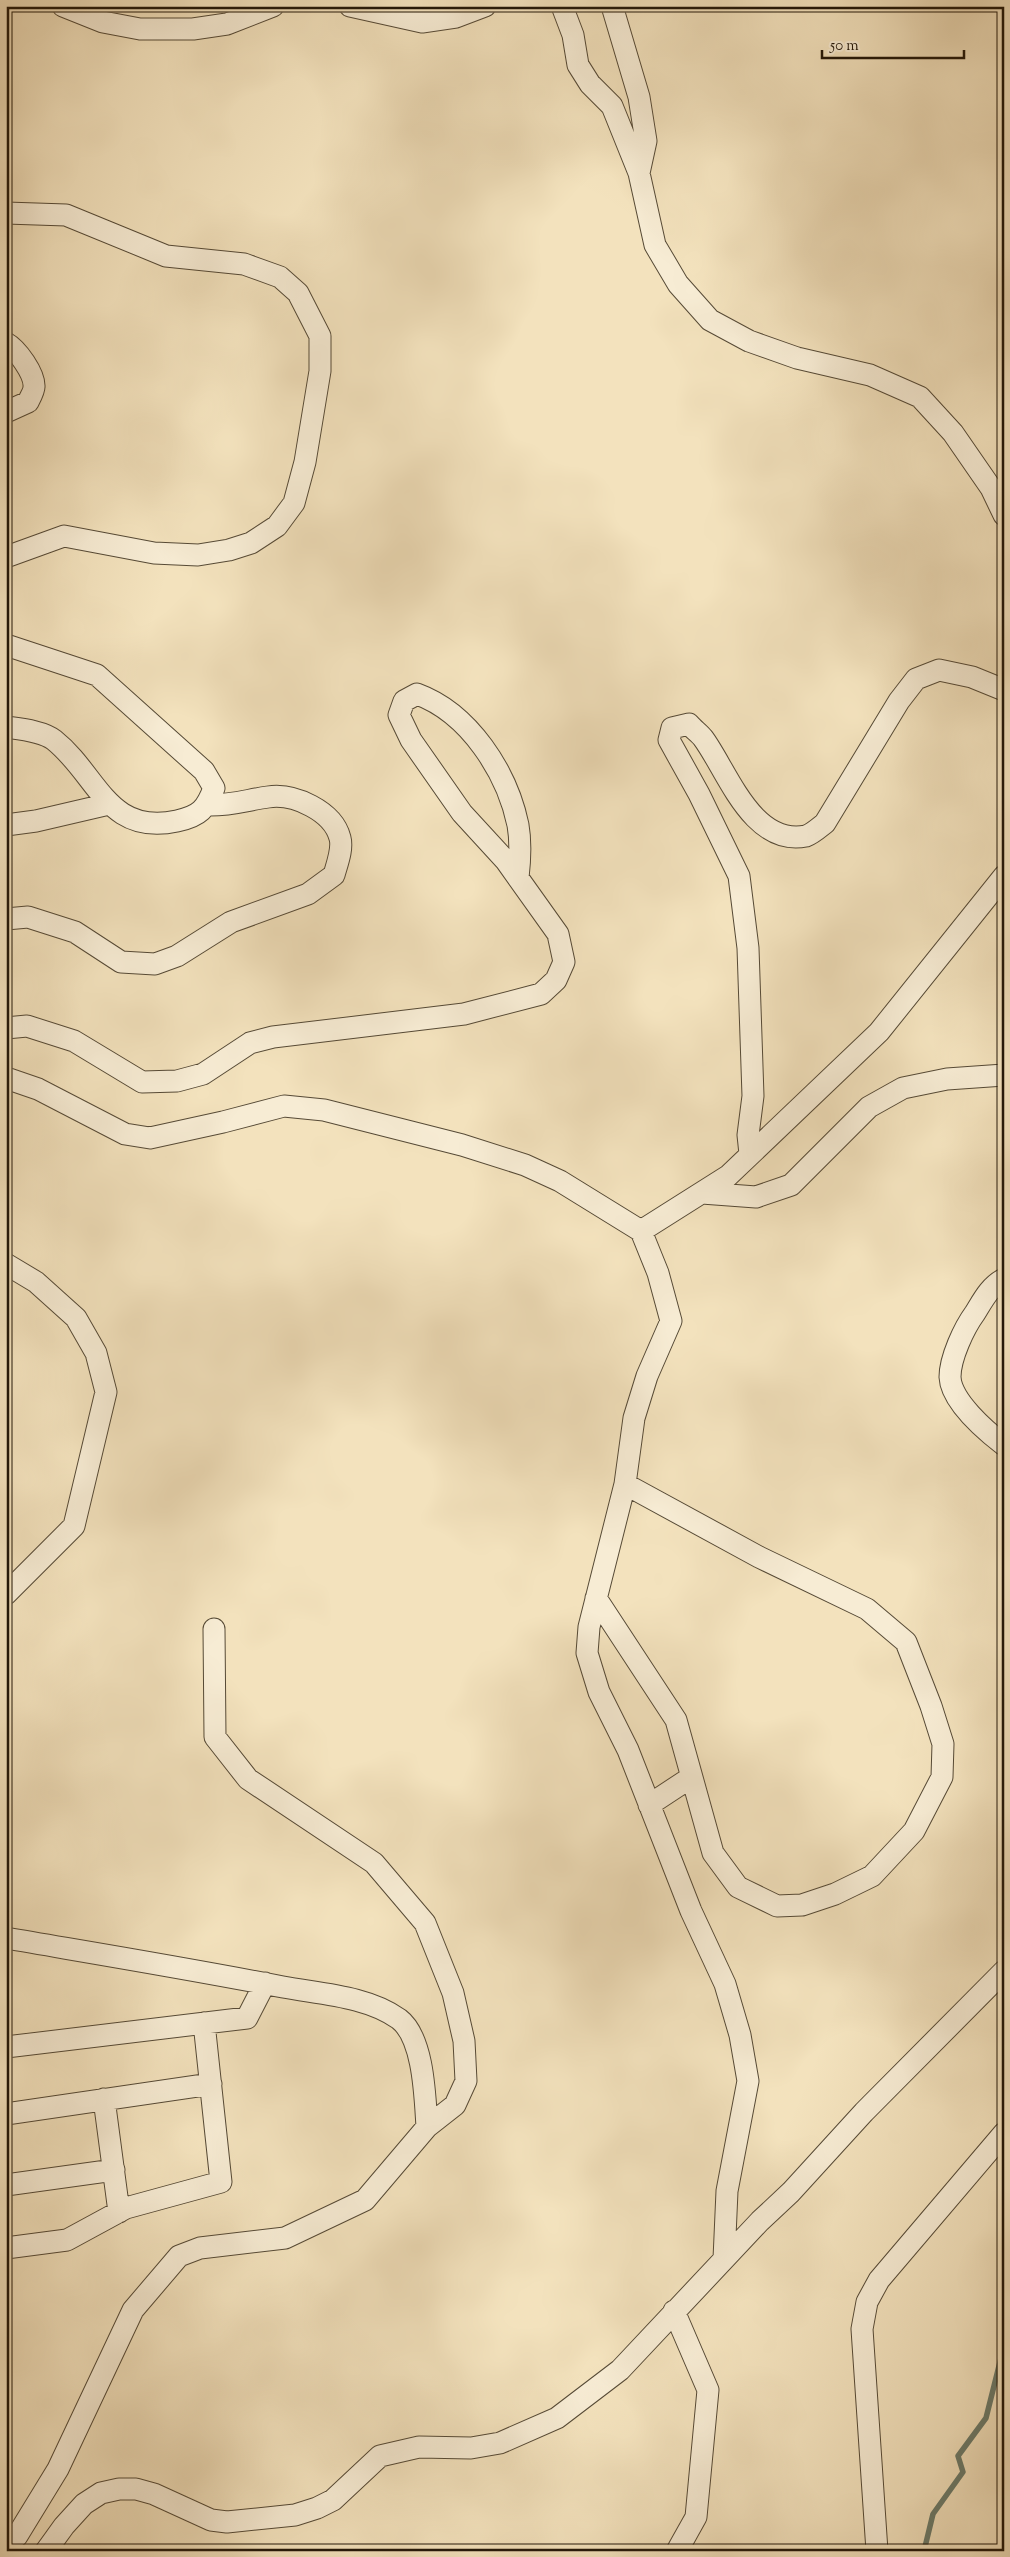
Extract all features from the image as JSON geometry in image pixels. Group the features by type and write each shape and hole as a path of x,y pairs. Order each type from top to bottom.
{"lane":[{"path":"63,6 103,22 140,29 193,29 227,24 273,6"},
{"path":"350,6 422,22 456,18 485,6"},
{"path":"562,6 573,35 578,66 590,84 612,106 639,173 655,245 678,284 710,320 749,341 797,358 870,374 920,397 953,433 991,488 1004,515"},
{"path":"612,6 642,115 646,142 639,173"},
{"path":"6,213 66,214 166,256 244,264 280,277 298,293 320,336 320,371 305,462 294,503 276,526 251,543 229,550 198,555 154,552 64,536 6,557"},
{"path":"6,343 12,347 28,367 34,386 28,402 6,412"},
{"path":"6,645 97,675 204,771 214,788 208,805 192,818 157,825 130,819 109,804 74,760 53,739 24,730 6,727"},
{"path":"750,1154 748,1135 753,1096 748,948 744,903 739,876 699,794 669,740 672,728 689,724 702,738 746,810 768,828 786,835 807,836 825,823 899,701 916,679 939,670 972,677 1004,690"},
{"path":"6,1028 27,1026 74,1041 142,1082 177,1081 203,1074 250,1043 273,1037 464,1014 541,994 556,980 564,962 558,934 518,878 506,861 462,813 411,740 399,716 404,701 417,694 436,701 480,742 506,788 518,825 520,856 518,878"},
{"path":"6,919 28,917 75,932 121,962 155,964 177,956 230,922 308,894 334,876 340,838 331,820 315,808 293,799 269,797 228,806 208,805"},
{"path":"6,825 36,822 109,804"},
{"path":"641,1231 728,1176 880,1032 1004,876"},
{"path":"702,1193 756,1197 791,1185 869,1107 903,1088 947,1079 1004,1075"},
{"path":"6,1078 38,1089 125,1134 150,1138 284,1106 324,1110 462,1145 525,1165 560,1181 641,1231 658,1273 671,1321 647,1376 634,1418 625,1484 589,1627 587,1653 599,1692 628,1750 691,1910 725,1984 740,2035 748,2081 727,2191 724,2259"},
{"path":"6,1264 36,1282 76,1318 96,1354 106,1392 74,1526 6,1594"},
{"path":"1004,1279 994,1284 961,1333 950,1378 961,1404 984,1430 1004,1445"},
{"path":"596,1598 676,1720 690,1778 713,1853 738,1887 777,1906 802,1905 835,1894 872,1876 914,1831 942,1777 943,1744 931,1706 906,1642 867,1609 759,1557 625,1484"},
{"path":"6,2544 17,2536 58,2468 133,2310 179,2256 200,2248 285,2238 365,2200 427,2127 455,2105 466,2081 464,2041 453,1993 425,1923 374,1863 248,1779 215,1737 214,1629"},
{"path":"649,1805 690,1778"},
{"path":"6,1938 368,2003 400,2020 416,2044 422,2071 427,2127"},
{"path":"46,2551 64,2526 84,2504 101,2493 119,2489 154,2494 210,2520 246,2521 295,2515 317,2508 333,2500 380,2456 419,2447 471,2448 500,2443 557,2418 612,2376 791,2192 864,2112 1004,1971"},
{"path":"6,2047 247,2018 264,1983"},
{"path":"6,2248 67,2240 119,2212 222,2182 204,2023"},
{"path":"6,2114 211,2084"},
{"path":"104,2099 119,2212"},
{"path":"877,2551 862,2329 868,2302 879,2280 1004,2133"},
{"path":"6,2184 114,2170"},
{"path":"674,2311 708,2390 696,2518 677,2551"}],"waterway":[{"path":"924,2551 933,2514 963,2472 958,2456 986,2418 1004,2346"}]}
